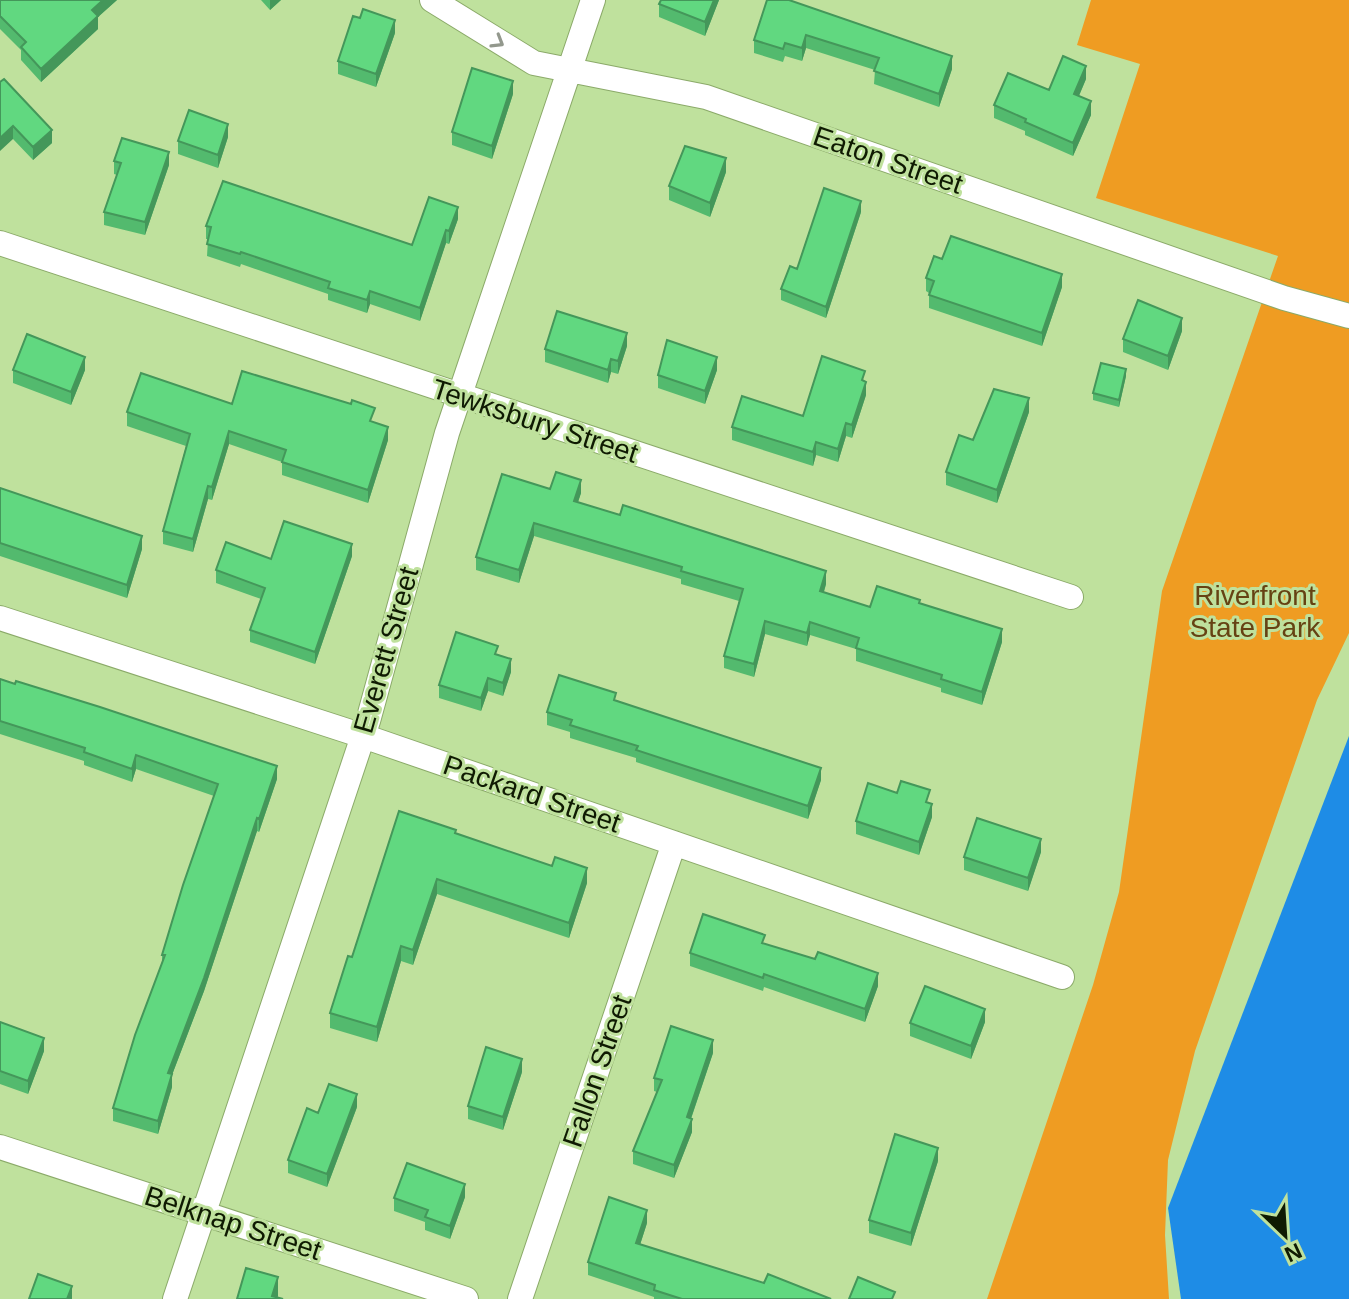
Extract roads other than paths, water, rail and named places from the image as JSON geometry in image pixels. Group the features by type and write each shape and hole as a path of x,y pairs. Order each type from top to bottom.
{"street":[{"name":"Eaton Street","path":"432,0 534,63 706,97 1284,298 1349,316"},
{"name":"Everett Street","path":"175,1299 363,736 460,396 593,0"},
{"name":"Tewksbury Street","path":"0,243 1071,597"},
{"name":"Packard Street","path":"0,618 363,736 1062,977"},
{"name":"Fallon Street","path":"520,1299 674,843"},
{"name":"Belknap Street","path":"0,1147 466,1299"}],"water":[{"path":"1349,736 1349,1299 1181,1299 1168,1208"}],"park label":[{"name":"Riverfront State Park","path":"1255,611"}]}
